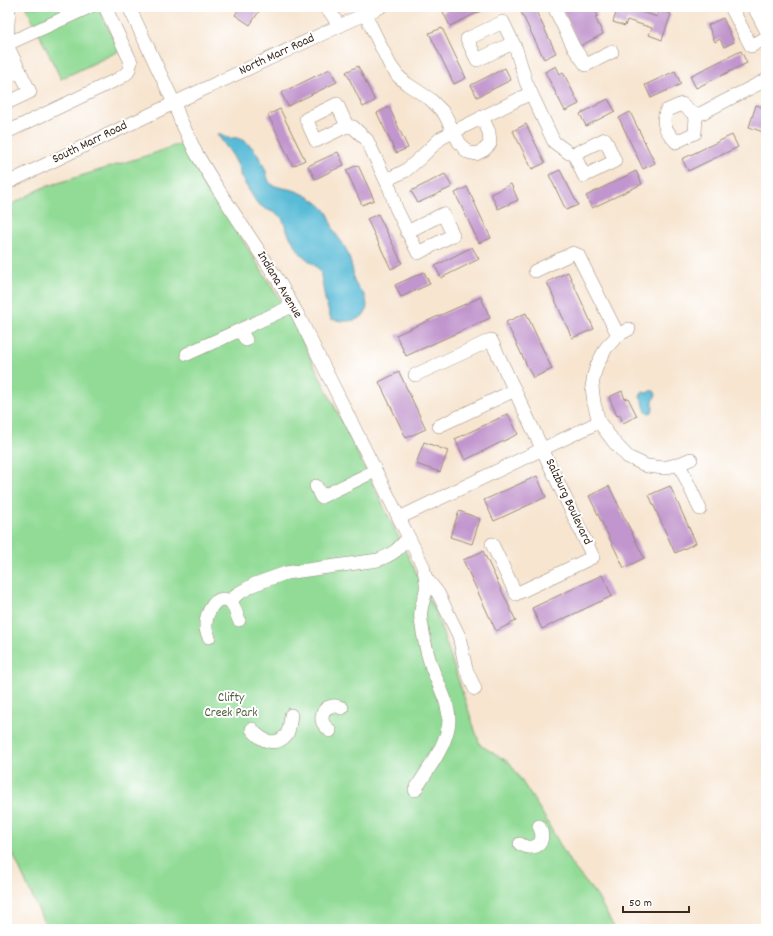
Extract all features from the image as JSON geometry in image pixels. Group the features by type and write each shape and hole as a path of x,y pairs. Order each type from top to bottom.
{"street":[{"path":"7,103 30,92 7,43 9,7"},
{"path":"7,43 88,7"},
{"path":"9,127 120,78 128,72 131,62 105,7"},
{"name":"Indiana Avenue","path":"129,7 200,160 278,280 425,572 438,593 459,636 466,669 475,689"},
{"path":"324,7 339,26"},
{"name":"North Marr Road","path":"174,103 380,7"},
{"path":"554,7 574,48 586,65 612,52"},
{"path":"731,7 752,46 766,38"},
{"path":"754,7 766,30"},
{"path":"365,14 390,65 398,76 430,100 444,113 459,142 468,152 476,154 484,150 490,144 489,132 482,117"},
{"path":"513,43 526,82 554,142 569,153 574,154"},
{"path":"7,77 20,71"},
{"path":"696,116 766,80"},
{"path":"386,180 405,171 441,138 531,93"},
{"name":"South Marr Road","path":"7,183 174,103"},
{"path":"347,126 353,127 367,140 390,189 396,208 407,232"},
{"path":"535,271 573,253 578,255 623,332 606,348 597,365 594,375 592,387 599,422 614,442 628,457 647,466 664,468 685,461 700,509"},
{"path":"187,354 243,335 266,324 292,306"},
{"name":"Salzburg Boulevard","path":"415,375 491,340 593,556 516,594 492,544"},
{"path":"439,426 515,390"},
{"name":"Salzburg Boulevard","path":"399,518 599,422"},
{"path":"316,486 321,497 341,481 375,471"},
{"path":"230,601 239,593 255,584 286,573 378,560 392,555 408,538"},
{"path":"415,790 445,739 450,718 448,706 430,663 420,617 421,605 426,590 425,572"},
{"path":"209,637 206,628 207,615 209,609 215,602 222,599 230,601 239,620"},
{"path":"330,731 324,726 322,718 323,712 327,707 334,705 342,708"},
{"path":"252,729 257,736 266,741 275,741 287,734 290,726 291,715"},
{"path":"520,844 526,847 538,845 541,842 542,836 539,826"}],"green space":[{"path":"26,7 98,7 119,51 61,79"},
{"name":"Clifty Creek Park","path":"182,143 290,316 436,613 480,745 510,763 541,811 571,864 597,896 615,929 47,929 7,841 7,207 42,188 155,153"}],"water":[{"path":"217,134 221,134 227,138 237,138 247,143 251,146 260,159 270,183 307,196 326,211 334,231 347,252 355,283 365,296 367,304 366,311 363,316 352,321 331,319 325,299 320,270 301,254 289,235 282,218 257,203 240,175 240,170 233,156"},
{"path":"654,391 656,393 653,401 653,411 649,413 645,410 643,402 640,398 643,392 647,393"}],"building":[{"path":"240,7 262,7 250,25 235,15"},
{"path":"452,7 484,7 485,9 450,26 443,12"},
{"path":"526,7 534,7 556,53 544,59 520,10"},
{"path":"561,7 594,7 598,16 595,17 603,34 580,46"},
{"path":"618,7 631,7 630,8 657,17 660,10 671,14 662,40 649,35 652,28 627,20 625,26 613,22"},
{"path":"723,18 734,42 724,47 720,39 715,42 708,25"},
{"path":"442,28 466,78 454,84 429,33"},
{"path":"741,51 747,63 696,88 690,76"},
{"path":"358,66 375,101 363,107 346,72"},
{"path":"556,66 560,74 563,72 579,104 565,111 545,72"},
{"path":"505,68 511,80 477,97 471,85"},
{"path":"330,69 337,82 288,106 281,93"},
{"path":"675,71 681,84 651,98 645,85"},
{"path":"608,99 615,111 586,126 580,114"},
{"path":"756,105 766,108 766,133 749,127"},
{"path":"389,107 408,148 396,153 377,113"},
{"path":"280,109 305,160 293,166 268,115"},
{"path":"630,112 655,163 643,169 619,118"},
{"path":"526,124 545,163 532,169 513,131"},
{"path":"732,135 738,147 688,171 682,159"},
{"path":"338,152 344,165 315,179 308,166"},
{"path":"358,165 374,200 362,205 346,170"},
{"path":"560,170 578,205 566,210 549,175"},
{"path":"636,171 642,184 592,208 586,196"},
{"path":"445,174 452,187 418,203 411,191"},
{"path":"511,184 518,200 498,209 491,194"},
{"path":"467,187 491,238 479,243 455,193"},
{"path":"378,214 402,263 391,269 367,219"},
{"path":"472,247 479,259 441,278 435,266"},
{"path":"424,272 430,284 401,297 395,285"},
{"path":"568,272 594,329 572,338 547,282"},
{"path":"481,297 490,318 406,356 396,335"},
{"path":"526,313 552,369 533,378 506,322"},
{"path":"399,372 426,429 406,438 379,382"},
{"path":"622,391 625,399 628,398 637,416 623,423 620,415 617,416 609,397"},
{"path":"508,414 518,434 465,460 455,439"},
{"path":"424,442 448,451 440,472 416,464"},
{"path":"537,476 546,497 494,521 484,500"},
{"path":"609,486 644,558 624,568 589,496"},
{"path":"670,486 696,543 675,553 649,495"},
{"path":"459,511 480,519 472,544 450,537"},
{"path":"483,551 516,621 496,631 463,560"},
{"path":"602,575 612,596 542,629 532,608"}]}
